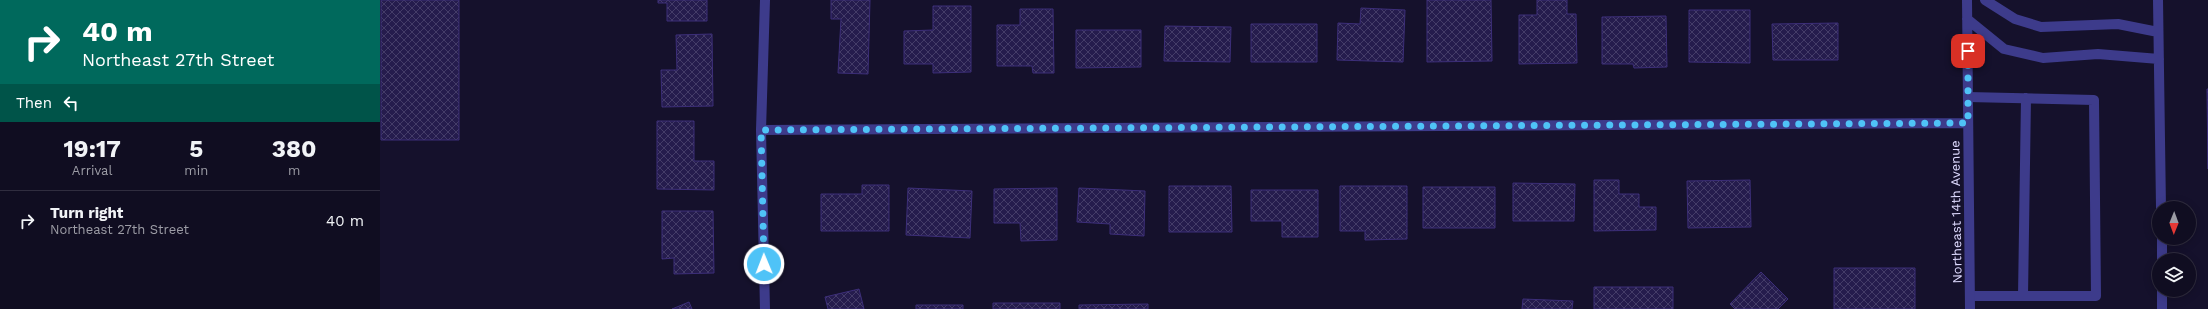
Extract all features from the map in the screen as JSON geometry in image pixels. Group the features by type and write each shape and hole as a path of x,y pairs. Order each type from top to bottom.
{"street":[{"path":"765,309 761,130 766,0"},
{"name":"Northeast 14th Avenue","path":"1967,0 1970,309"},
{"path":"1985,0 2015,19 2041,27 2118,24 2158,32"},
{"path":"2158,0 2161,201"},
{"path":"1967,19 2004,49 2043,58 2098,54 2159,59"},
{"path":"1968,97 2094,100 2096,296 1970,296"},
{"path":"2022,296 2026,98"},
{"path":"761,130 1968,123"},
{"path":"2162,297 2162,309"}],"building":[{"path":"381,0 459,0 459,140 381,140"},
{"path":"658,0 707,0 707,21 667,21 667,3 658,3"},
{"path":"831,0 870,0 868,74 838,73 841,19 831,19"},
{"path":"1427,0 1491,0 1492,61 1427,62"},
{"path":"1537,0 1567,0 1567,14 1576,14 1577,63 1519,64 1519,15 1537,15"},
{"path":"933,6 971,6 971,72 933,73 933,64 904,64 904,31 933,30"},
{"path":"1361,8 1405,10 1403,62 1337,60 1338,23 1360,24"},
{"path":"1020,9 1053,9 1054,73 1033,73 1032,66 997,66 997,25 1020,25"},
{"path":"1689,10 1750,10 1750,63 1689,62"},
{"path":"1666,16 1667,67 1634,68 1633,64 1602,64 1602,17"},
{"path":"1838,23 1838,60 1773,60 1772,24"},
{"path":"1251,24 1317,24 1317,62 1251,62"},
{"path":"1165,26 1231,27 1230,62 1164,61"},
{"path":"1076,30 1141,30 1141,67 1076,68"},
{"path":"712,34 713,106 662,107 661,70 677,70 676,35"},
{"path":"2207,89 2208,89 2208,169"},
{"path":"657,121 694,121 694,161 714,161 714,190 657,189"},
{"path":"1594,180 1619,180 1619,194 1639,194 1639,207 1656,207 1656,230 1594,231"},
{"path":"1750,180 1751,227 1688,228 1687,181"},
{"path":"1513,183 1575,184 1574,221 1513,221"},
{"path":"862,185 889,185 889,231 821,231 821,194 862,194"},
{"path":"1169,186 1231,186 1232,232 1169,232"},
{"path":"1340,186 1407,186 1407,239 1365,240 1365,231 1340,231"},
{"path":"1423,187 1495,187 1495,228 1423,228"},
{"path":"908,188 972,191 970,238 906,235"},
{"path":"1057,188 1057,240 1021,241 1020,223 994,223 994,189"},
{"path":"1079,188 1145,191 1144,236 1110,234 1110,224 1077,222"},
{"path":"1251,190 1318,190 1318,237 1282,237 1282,221 1251,221"},
{"path":"662,211 713,211 714,273 674,274 674,258 662,259"},
{"path":"1834,268 1915,268 1915,309 1834,309"},
{"path":"1761,272 1788,299 1778,309 1735,309 1730,304"},
{"path":"1594,287 1673,287 1673,309 1594,309"},
{"path":"859,289 864,309 828,309 825,297"},
{"path":"1523,299 1573,301 1572,309 1522,309"},
{"path":"689,302 692,309 672,309"},
{"path":"993,303 1060,303 1060,309 993,309"},
{"path":"1148,304 1148,309 1079,309 1079,305"},
{"path":"916,305 963,305 963,309 916,309"}],"route":[{"path":"764,264 761,130 1968,123 1968,51"}]}
